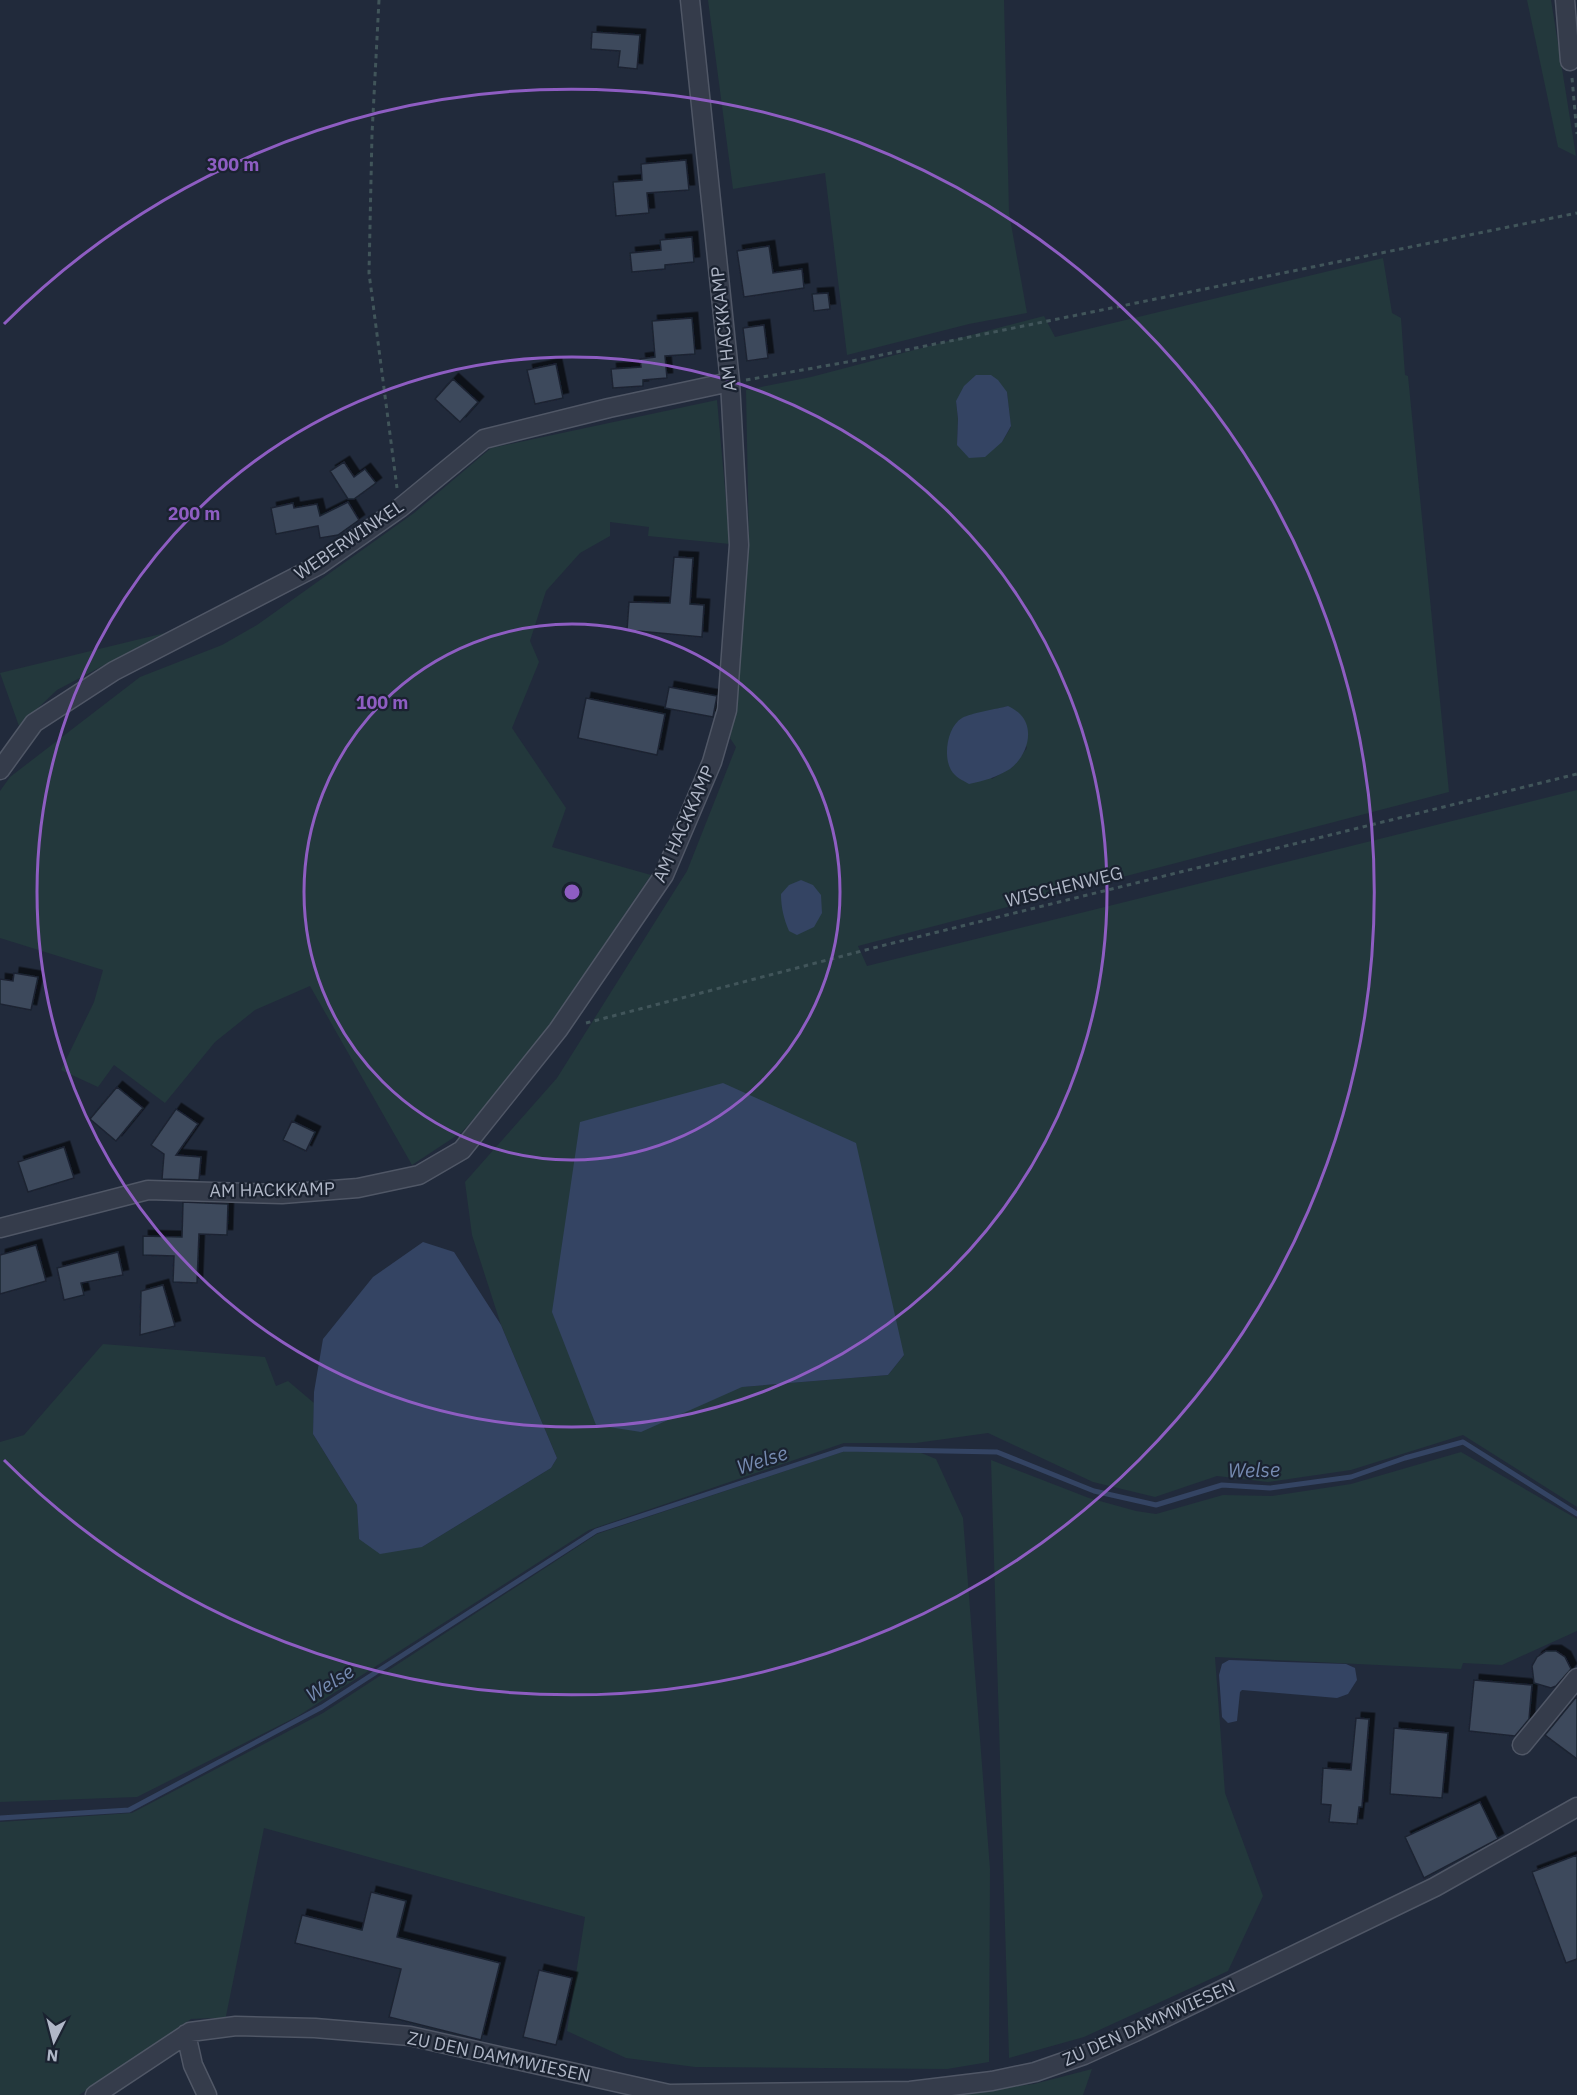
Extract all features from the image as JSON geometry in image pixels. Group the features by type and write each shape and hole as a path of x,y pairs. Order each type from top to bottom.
{"street":[{"name":"AM HACKKAMP","path":"0,1228 148,1190 282,1194 358,1188 419,1175 462,1150 558,1030 664,875 712,762 727,710 740,545 730,382 690,0"},
{"path":"1565,0 1570,61"},
{"name":"WEBERWINKEL","path":"0,770 34,723 114,670 319,564 400,508 484,439 609,408 730,382"},
{"path":"1522,1745 1577,1678"},
{"name":"ZU DEN DAMMWIESEN","path":"95,2095 190,2032 236,2026 315,2028 410,2036 670,2095 910,2091 992,2081 1035,2072 1084,2055 1435,1887 1577,1807"},
{"path":"186,2034 193,2065 207,2095"}],"path":[{"path":"379,0 372,134 369,273 400,508"},
{"path":"1570,61 1577,134"},
{"path":"730,382 858,360 1577,213"},
{"name":"WISCHENWEG","path":"558,1030 881,946 1577,774"}],"green space":[{"path":"708,0 1004,0 1009,213 1027,313 969,324 847,355 825,173 733,189"},
{"path":"1527,0 1551,0 1576,156 1558,147"},
{"path":"1383,258 1392,313 1401,318 1449,792 858,946 867,966 1577,790 1577,1507 1463,1435 1351,1470 1268,1482 1217,1476 1155,1497 1093,1482 988,1433 916,1443 844,1443 589,1530 298,1716 137,1797 0,1802 0,1442 24,1435 103,1344 265,1357 276,1386 288,1381 314,1403 313,1434 357,1505 359,1539 422,1547 551,1468 557,1458 501,1325 472,1235 465,1182 557,1078 687,871 736,747 730,738 735,710 749,546 746,390 811,377 1044,316 1055,337","holes":["1007,392 1011,427 1002,442 957,445 956,401","1008,706 1027,748 1012,767 992,779 961,719","904,1355 888,1375 742,1387"]},
{"path":"717,400 730,544 648,536 649,527 610,522 610,536 580,553 546,591 530,641 539,662 512,728 566,808 552,847 651,875 527,1059 462,1132 412,1165 310,986 255,1010 215,1042 165,1103 114,1065 98,1087 61,1070 94,1002 103,970 0,938 0,791 10,777 140,677 222,645 257,625 414,513 491,448"},
{"path":"165,633 57,690 19,726 0,673"},
{"path":"845,1451 919,1452 936,1459 963,1518 990,1869 989,2062 947,2069 695,2067 626,2058 567,2031 585,1917 264,1828 225,2021 213,2018 191,2019 79,2095 0,2095 0,1822 132,1813 323,1713 597,1534"},
{"path":"1461,1452 1577,1519 1577,1631 1502,1665 1463,1663 1461,1669 1215,1657 1225,1793 1263,1896 1228,1971 1084,2037 1009,2058 991,1460 1089,1498 1156,1514 1223,1495 1272,1496 1351,1484"},
{"path":"1092,2069 1083,2095 942,2095 1034,2084"}],"water":[{"path":"976,375 991,375 1007,392 1011,426 1002,442 985,457 969,458 957,445 956,401 964,386"},
{"path":"1008,706 1020,714 1027,728 1027,743 1021,758 1010,769 1000,774 969,784 955,775 947,757 948,742 953,728 966,716"},
{"path":"801,880 813,885 821,895 822,913 814,927 797,935 789,931 787,927 781,894 789,885"},
{"path":"723,1083 856,1143 904,1355 888,1375 742,1387 641,1432 596,1425 552,1312 580,1122"},
{"path":"423,1242 454,1252 501,1325 557,1458 551,1468 422,1547 380,1554 359,1539 357,1505 313,1434 314,1392 323,1339 373,1277"},
{"path":"1229,1660 1346,1664 1355,1668 1357,1680 1348,1694 1337,1698 1242,1690 1237,1721 1228,1723 1222,1717 1219,1675 1222,1664"}],"building":[{"path":"592,32 640,35 637,69 618,67 620,51 591,49"},
{"path":"686,160 689,190 647,193 649,213 616,216 613,182 642,180 641,164"},
{"path":"692,237 694,262 665,265 665,269 632,272 630,253 661,250 660,240"},
{"path":"769,246 773,273 802,269 804,288 744,297 737,251"},
{"path":"828,293 830,309 814,311 812,294"},
{"path":"692,318 695,354 665,356 667,378 643,380 643,386 613,388 611,369 641,367 640,359 655,357 652,321"},
{"path":"764,325 768,358 747,361 743,328"},
{"path":"556,364 563,398 535,404 527,370"},
{"path":"453,379 478,402 460,422 435,399"},
{"path":"344,462 354,477 365,469 376,483 354,499 348,499 330,471"},
{"path":"348,502 359,520 338,535 320,538 318,526 276,534 271,508 293,503 294,508 317,504 320,516"},
{"path":"674,557 693,558 690,604 704,605 702,637 627,630 629,602 670,603"},
{"path":"669,687 717,696 713,717 665,708"},
{"path":"586,698 665,714 657,755 578,738"},
{"path":"14,973 38,977 31,1010 0,1004 0,979 13,981"},
{"path":"117,1087 143,1108 116,1141 90,1119"},
{"path":"176,1109 198,1124 176,1155 201,1157 199,1180 162,1179 164,1154 151,1145"},
{"path":"292,1121 315,1132 306,1151 283,1140"},
{"path":"64,1147 74,1178 28,1192 18,1162"},
{"path":"183,1202 228,1204 227,1235 199,1234 197,1283 173,1282 174,1256 143,1255 143,1236 182,1237"},
{"path":"36,1245 46,1281 0,1294 0,1255"},
{"path":"118,1252 123,1275 81,1283 84,1295 64,1300 57,1268"},
{"path":"163,1285 175,1326 140,1335 141,1291"},
{"path":"1546,1651 1556,1651 1565,1657 1571,1669 1556,1686 1551,1688 1534,1683 1532,1666 1537,1657"},
{"path":"1474,1680 1532,1685 1529,1719 1515,1736 1469,1731"},
{"path":"1577,1696 1577,1759 1545,1735"},
{"path":"1356,1718 1369,1719 1362,1807 1359,1807 1357,1824 1329,1822 1331,1805 1321,1804 1323,1768 1351,1770"},
{"path":"1394,1728 1448,1733 1442,1798 1390,1794"},
{"path":"1480,1802 1498,1839 1424,1878 1405,1837"},
{"path":"1577,1855 1577,1959 1566,1963 1532,1872"},
{"path":"371,1892 406,1901 397,1937 500,1963 481,2040 389,2017 401,1969 295,1943 302,1915 362,1930"},
{"path":"539,1970 572,1978 556,2045 523,2037"}],"waterway":[{"name":"Welse","path":"0,1818 129,1810 322,1707 596,1531 844,1449 997,1452 1094,1491 1156,1505 1222,1485 1270,1488 1351,1477 1405,1458 1463,1442 1577,1514"}]}
